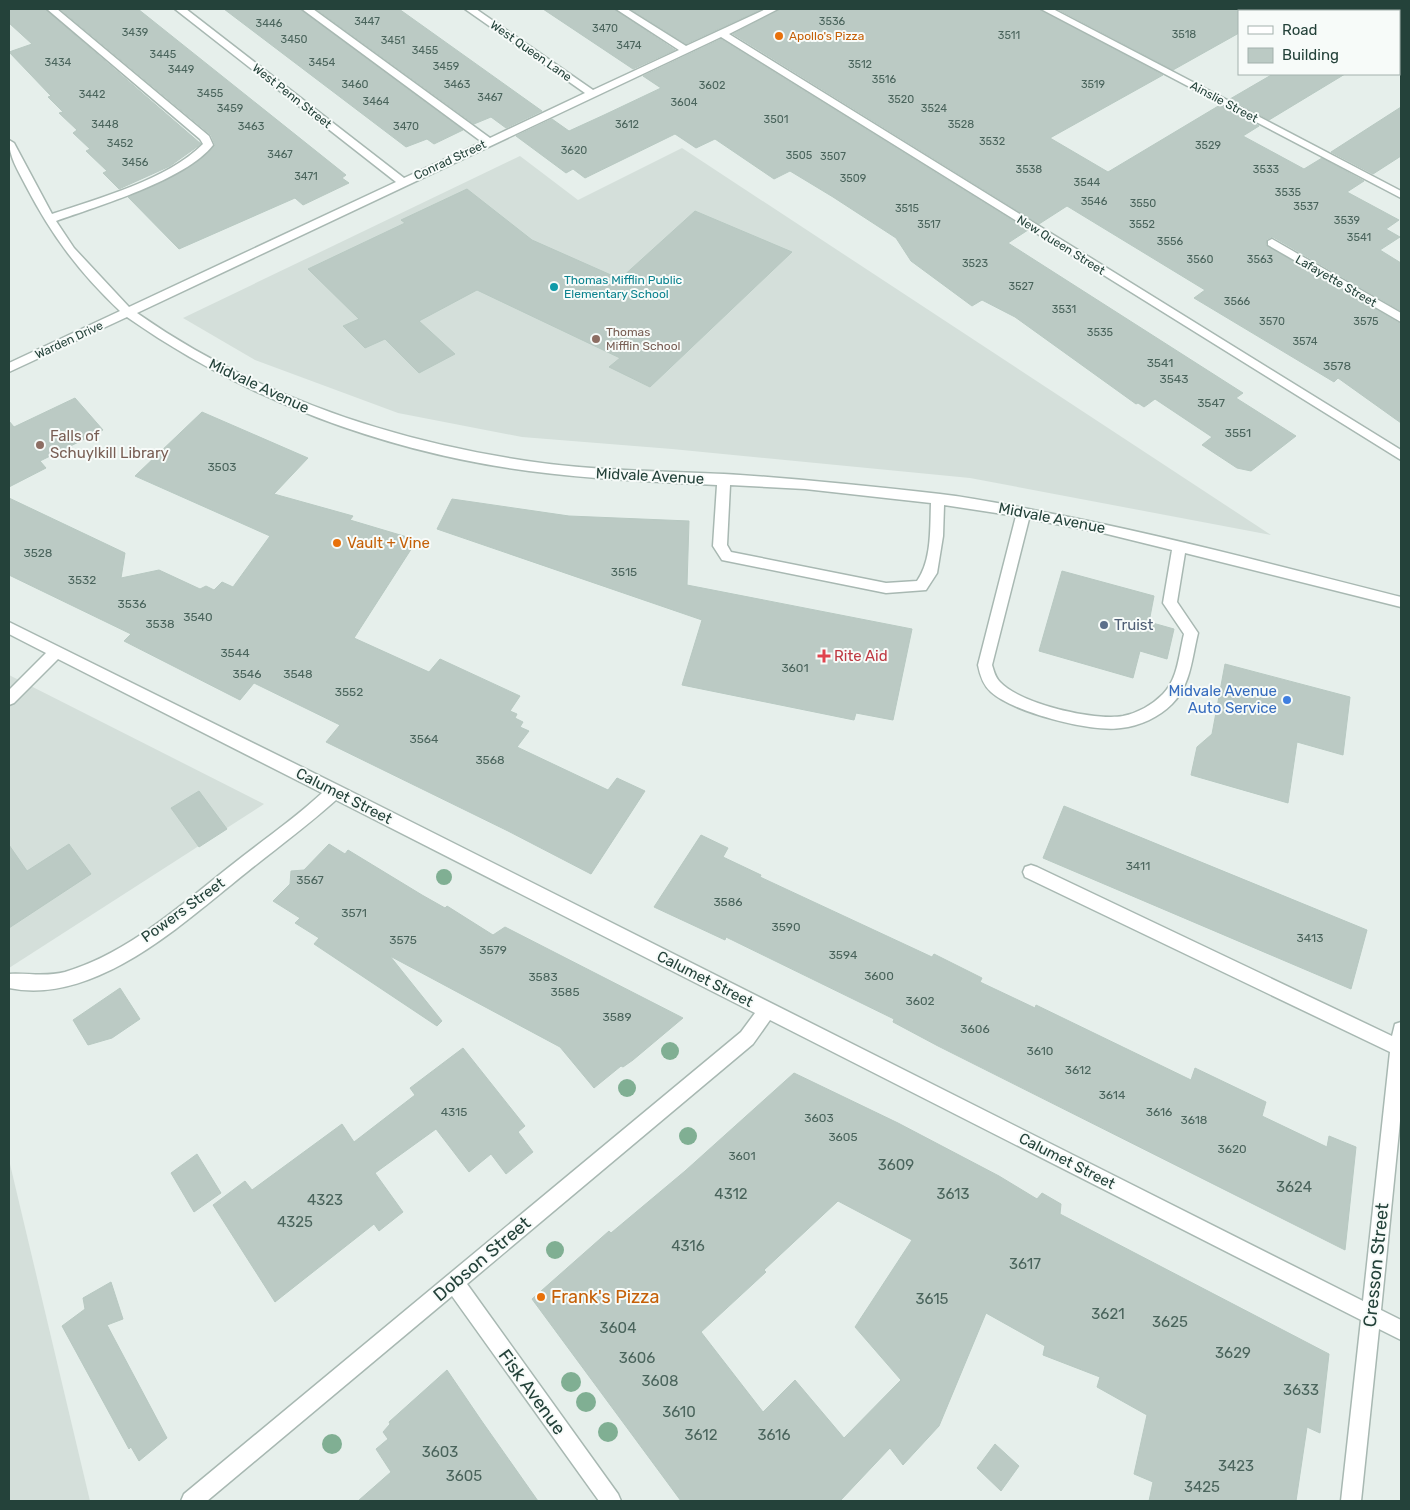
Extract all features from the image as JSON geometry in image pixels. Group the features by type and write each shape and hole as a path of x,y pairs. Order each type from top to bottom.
{"street":[{"path":"49,219 148,182 195,158 208,145 205,138 52,9"},
{"name":"West Penn Street","path":"180,9 403,182"},
{"path":"307,9 489,142"},
{"name":"West Queen Lane","path":"470,9 593,94"},
{"path":"622,9 686,50"},
{"path":"744,9 757,16"},
{"name":"Conrad Street","path":"128,312 773,9"},
{"name":"Ainslie Street","path":"1046,9 1401,195"},
{"name":"New Queen Street","path":"721,33 1401,456"},
{"name":"Midvale Avenue","path":"9,143 49,219 70,251 128,312 168,340 247,383 324,416 386,436 433,448 528,466 633,476 805,484 938,498 1024,512 1179,546 1401,602"},
{"name":"Lafayette Street","path":"1272,243 1401,318"},
{"name":"Warden Drive","path":"9,368 128,312"},
{"path":"724,479 720,546 726,556 886,588 921,586 930,573 936,536 938,498"},
{"path":"1024,512 985,665 987,678 997,690 1018,702 1089,721 1114,723 1129,721 1159,707 1174,691 1191,633 1170,603 1179,546"},
{"name":"Calumet Street","path":"9,628 1396,1327"},
{"path":"9,699 56,652"},
{"name":"Powers Street","path":"10,981 38,983 65,980 121,955 182,914 310,814 335,791"},
{"path":"1031,872 1399,1048"},
{"name":"Dobson Street","path":"191,1501 747,1038 767,1011"},
{"name":"Cresson Street","path":"1351,1501 1401,1030"},
{"name":"Fisk Avenue","path":"454,1282 611,1501"}],"shaded area":[{"name":"Thomas Mifflin School","path":"682,148 1271,535 970,478 672,449 522,437 398,413 255,360 183,318 520,156 578,200"},
{"path":"9,675 264,804 9,968"},
{"path":"9,1160 90,1501 9,1501"}],"building":[{"path":"9,9 45,9 201,144 170,166 119,189 103,173 107,171 86,151 90,149 73,133 77,130 59,113 63,112 48,97 51,96 9,52 32,44 9,23"},
{"path":"60,9 138,9 346,175 342,178 349,183 303,205 295,198 179,249 128,197 163,182 201,159 215,145 211,135"},
{"path":"224,9 300,9 463,130 434,144 427,139 406,147"},
{"path":"316,9 399,9 542,111 506,128 491,117 474,124"},
{"path":"543,9 614,9 675,50 633,69"},
{"path":"630,9 762,9 686,44"},
{"path":"780,9 1039,9 1163,75 1050,138 1108,172 1220,105 1259,126 1243,136 1304,169 1322,158 1364,181 1347,192 1399,220 1386,229 1400,237 1380,250 1401,263 1401,311 1273,237 1267,239 1266,245 1401,324 1401,423 1338,378 1334,382 1194,298 1205,290 1067,206 1039,224 733,34"},
{"path":"1057,9 1239,9 1238,34 1173,70"},
{"path":"721,39 1028,230 1008,243 1243,393 1236,398 1296,436 1251,471 1237,468 1202,445 1212,437 1155,399 1144,407 1138,403 1136,404 1015,317 982,300 972,306 911,261 896,238 833,197 790,171 774,179 715,139 696,148 675,134 585,178 573,169 566,173 516,136 552,119 569,131 604,115 661,88 643,76"},
{"path":"1271,75 1343,75 1269,120 1230,99"},
{"path":"1401,107 1401,156 1373,174 1331,152"},
{"name":"Thomas Mifflin Public Elementary School","path":"467,189 532,240 620,279 695,211 792,252 650,387 609,367 620,358 477,290 419,321 455,354 419,373 385,339 365,348 343,326 359,319 308,269 405,223 401,220"},
{"name":"Falls of Schuylkill Library","path":"75,398 103,430 40,461 46,468 9,487 9,421 14,427"},
{"path":"202,412 308,458 274,494 353,516 350,520 417,540 354,638 429,672 440,659 520,696 510,711 517,714 515,718 523,722 520,727 529,731 517,747 608,790 617,778 645,791 591,874 326,742 340,725 254,683 240,700 124,641 131,634 9,575 9,498 125,553 121,578 159,570 200,589 206,586 214,590 222,582 233,587 270,536 135,476"},
{"path":"452,499 569,516 689,521 687,585 912,629 893,720 856,713 854,720 682,685 702,620 437,529"},
{"name":"Truist","path":"1062,571 1154,596 1149,622 1174,629 1167,659 1140,651 1133,678 1039,651"},
{"path":"1225,664 1350,697 1343,755 1297,742 1288,803 1191,775 1197,747 1212,734"},
{"path":"199,791 227,829 199,847 171,808"},
{"path":"1064,806 1367,930 1351,989 1043,858"},
{"path":"701,835 728,848 723,857 761,875 760,877 932,957 934,954 982,978 980,982 1035,1008 1036,1005 1191,1080 1195,1068 1266,1102 1262,1116 1327,1147 1329,1136 1356,1147 1345,1250 938,1046 893,1022 894,1019 726,937 725,940 654,907"},
{"path":"69,844 91,874 9,928 9,845 27,871"},
{"path":"329,844 345,854 348,850 422,895 445,908 447,906 493,935 505,927 683,1018 633,1060 623,1067 621,1066 594,1088 560,1047 390,956 442,1021 437,1026 314,944 319,938 295,923 300,918 273,901 290,884 291,871 304,870"},
{"path":"120,988 140,1019 112,1038 88,1045 73,1020"},
{"path":"463,1048 525,1126 518,1132 533,1152 506,1174 491,1154 469,1172 436,1129 375,1173 403,1212 379,1231 374,1224 275,1302 213,1205 245,1181 252,1190 342,1124 354,1142 415,1095 410,1088"},
{"path":"794,1073 898,1123 999,1176 1037,1199 1042,1193 1061,1204 1060,1214 1329,1354 1320,1433 1307,1427 1296,1501 1149,1501 1153,1482 1134,1474 1147,1415 1097,1387 1100,1377 1043,1355 1045,1346 986,1313 939,1426 903,1465 890,1448 840,1501 681,1501 532,1299 609,1231 611,1233 685,1171","holes":["838,1201 912,1240 855,1327 901,1380 844,1438 795,1380 763,1412 701,1332 766,1272 764,1270"]},
{"path":"197,1154 221,1193 194,1212 171,1173"},
{"path":"111,1282 123,1319 107,1325 167,1438 139,1461 131,1447 129,1449 62,1326 85,1309 83,1298"},
{"path":"447,1370 538,1501 358,1501 391,1472 376,1449 388,1439 383,1432 390,1424 389,1422"},
{"path":"995,1444 1019,1466 1001,1491 977,1468"}],"place":[{"name":"Apollo's Pizza","path":"779,36"},
{"name":"Thomas Mifflin Public Elementary School","path":"554,287"},
{"name":"Thomas Mifflin School","path":"596,339"},
{"name":"Falls of Schuylkill Library","path":"40,445"},
{"name":"Vault + Vine","path":"337,543"},
{"name":"Truist","path":"1104,625"},
{"name":"Rite Aid","path":"824,656"},
{"name":"Midvale Avenue Auto Service","path":"1287,700"},
{"name":"Frank's Pizza","path":"541,1297"}]}
